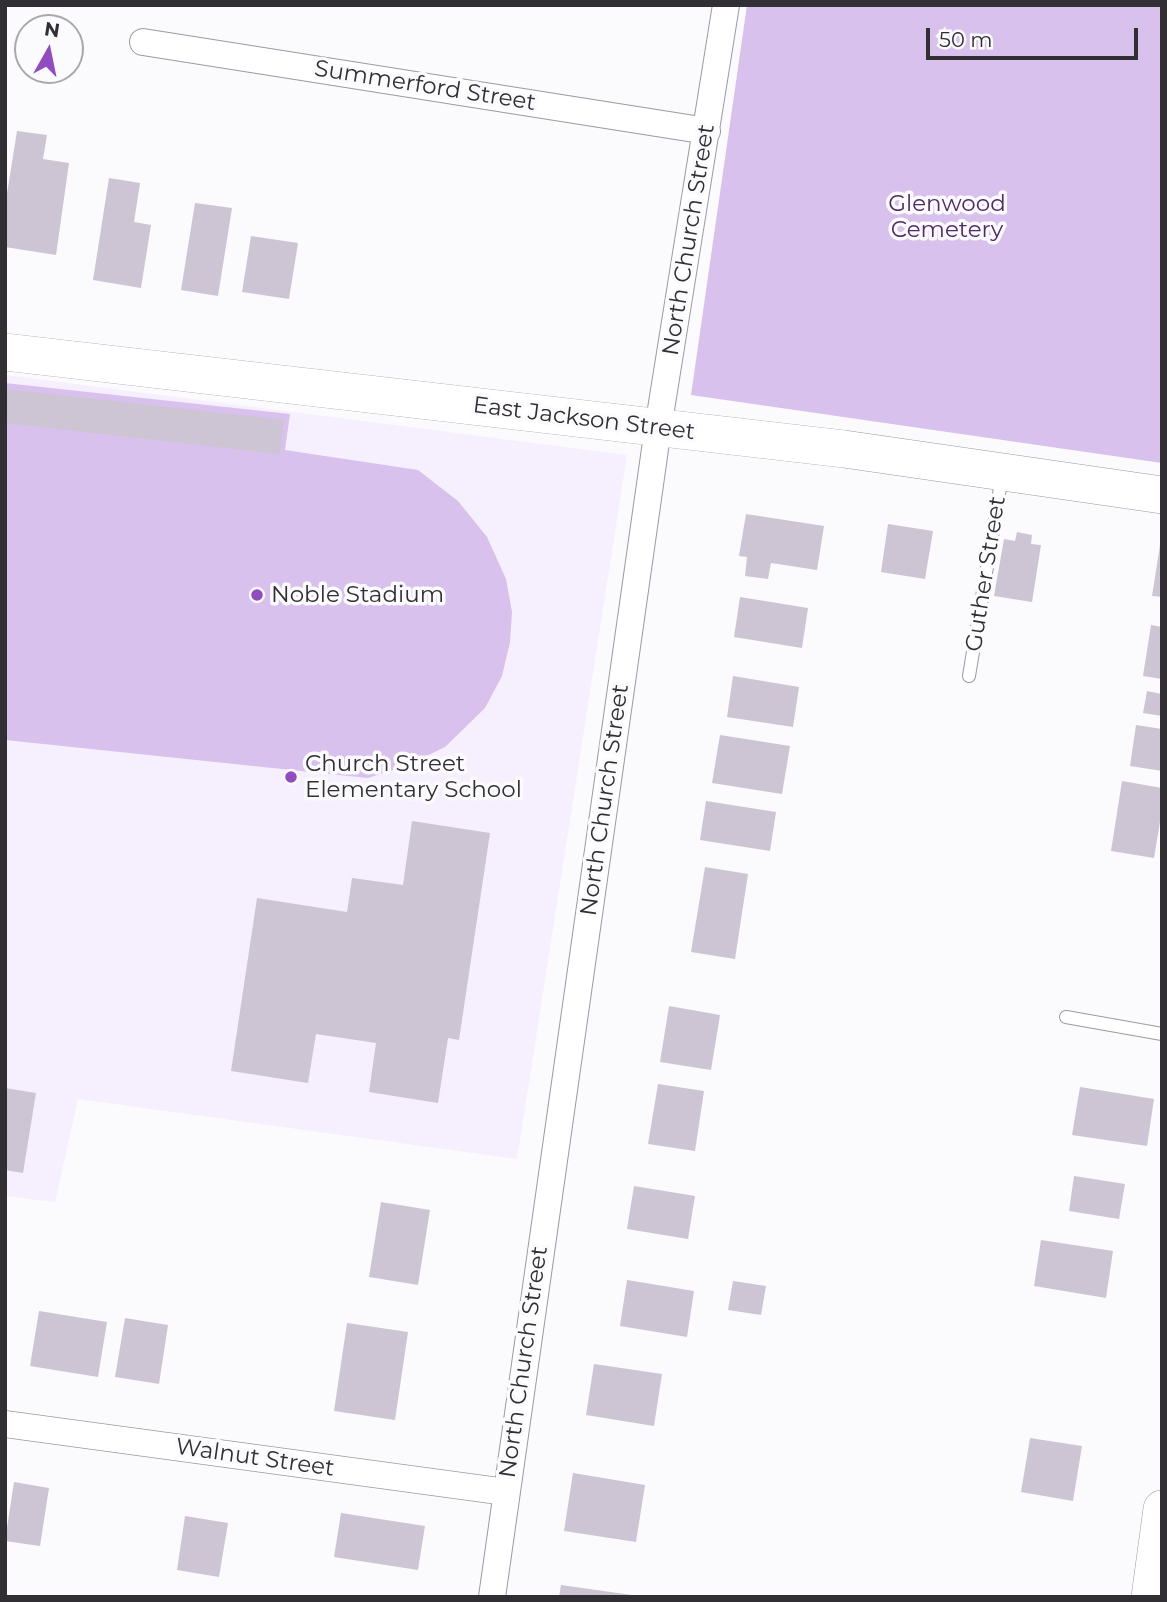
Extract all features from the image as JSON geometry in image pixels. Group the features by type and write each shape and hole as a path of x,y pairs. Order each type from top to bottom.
{"street":[{"name":"North Church Street","path":"492,1597 658,428 726,5"},
{"name":"Summerford Street","path":"143,42 707,131"},
{"name":"East Jackson Street","path":"5,352 844,449 1162,495"},
{"name":"Walnut Street","path":"5,1424 506,1492"},
{"path":"1150,1597 1162,1509"}],"lane":[{"name":"Guther Street","path":"969,676 1003,472"},
{"path":"1066,1017 1162,1034"}],"shaded area":[{"name":"Church Street Elementary School","path":"5,375 627,455 517,1159 78,1099 55,1202 5,1196"}],"green space":[{"name":"Glenwood Cemetery","path":"747,5 1162,5 1162,463 691,395"},
{"name":"Noble Stadium","path":"5,383 290,414 285,450 418,470 458,501 487,537 506,579 512,612 510,642 502,676 485,708 445,747 408,765 368,778 5,740"}],"building":[{"path":"17,131 47,135 43,159 69,163 56,255 5,247 5,206"},
{"path":"109,178 140,183 134,222 151,225 141,288 93,280"},
{"path":"195,203 232,208 218,296 181,290"},
{"path":"251,236 298,243 289,299 242,292"},
{"path":"5,389 284,420 280,454 5,423"},
{"path":"746,514 824,526 817,570 771,563 768,579 745,576 747,557 739,556"},
{"path":"888,524 933,531 925,579 881,572"},
{"path":"1017,532 1032,535 1031,544 1041,545 1032,602 994,596 1004,539 1015,541"},
{"path":"1162,545 1162,597 1152,596"},
{"path":"740,597 808,608 802,648 734,637"},
{"path":"1151,625 1162,627 1162,679 1143,676"},
{"path":"733,676 799,687 793,727 727,717"},
{"path":"1147,691 1162,694 1162,716 1143,713"},
{"path":"1136,725 1162,729 1162,771 1130,766"},
{"path":"720,735 790,746 782,794 712,783"},
{"path":"1122,781 1162,788 1162,810 1154,858 1111,851"},
{"path":"706,801 776,812 770,851 700,840"},
{"path":"412,821 490,833 459,1040 448,1038 438,1103 369,1092 376,1043 316,1034 308,1083 231,1071 257,898 347,912 352,878 403,885"},
{"path":"705,867 748,874 735,959 691,952"},
{"path":"669,1006 720,1015 711,1070 660,1062"},
{"path":"658,1084 704,1091 695,1151 648,1144"},
{"path":"1080,1087 1154,1099 1147,1146 1072,1135"},
{"path":"5,1088 36,1093 23,1173 5,1170"},
{"path":"1074,1176 1125,1184 1119,1219 1069,1211"},
{"path":"634,1186 695,1196 688,1239 627,1229"},
{"path":"381,1202 430,1210 418,1285 369,1277"},
{"path":"1041,1240 1113,1251 1106,1298 1034,1286"},
{"path":"627,1280 694,1291 687,1337 620,1326"},
{"path":"733,1281 766,1286 761,1315 728,1310"},
{"path":"39,1311 107,1322 98,1377 30,1366"},
{"path":"125,1318 168,1325 159,1384 115,1377"},
{"path":"347,1323 408,1332 395,1420 334,1411"},
{"path":"594,1364 662,1374 654,1426 586,1415"},
{"path":"1030,1438 1082,1446 1073,1501 1021,1492"},
{"path":"573,1473 645,1485 636,1542 564,1531"},
{"path":"14,1482 49,1488 40,1546 5,1541"},
{"path":"341,1513 425,1526 418,1570 334,1557"},
{"path":"185,1516 228,1523 219,1577 177,1570"},
{"path":"561,1585 632,1595 559,1597"}],"place":[{"name":"Noble Stadium","path":"257,595"},
{"name":"Church Street Elementary School","path":"291,777"}]}
